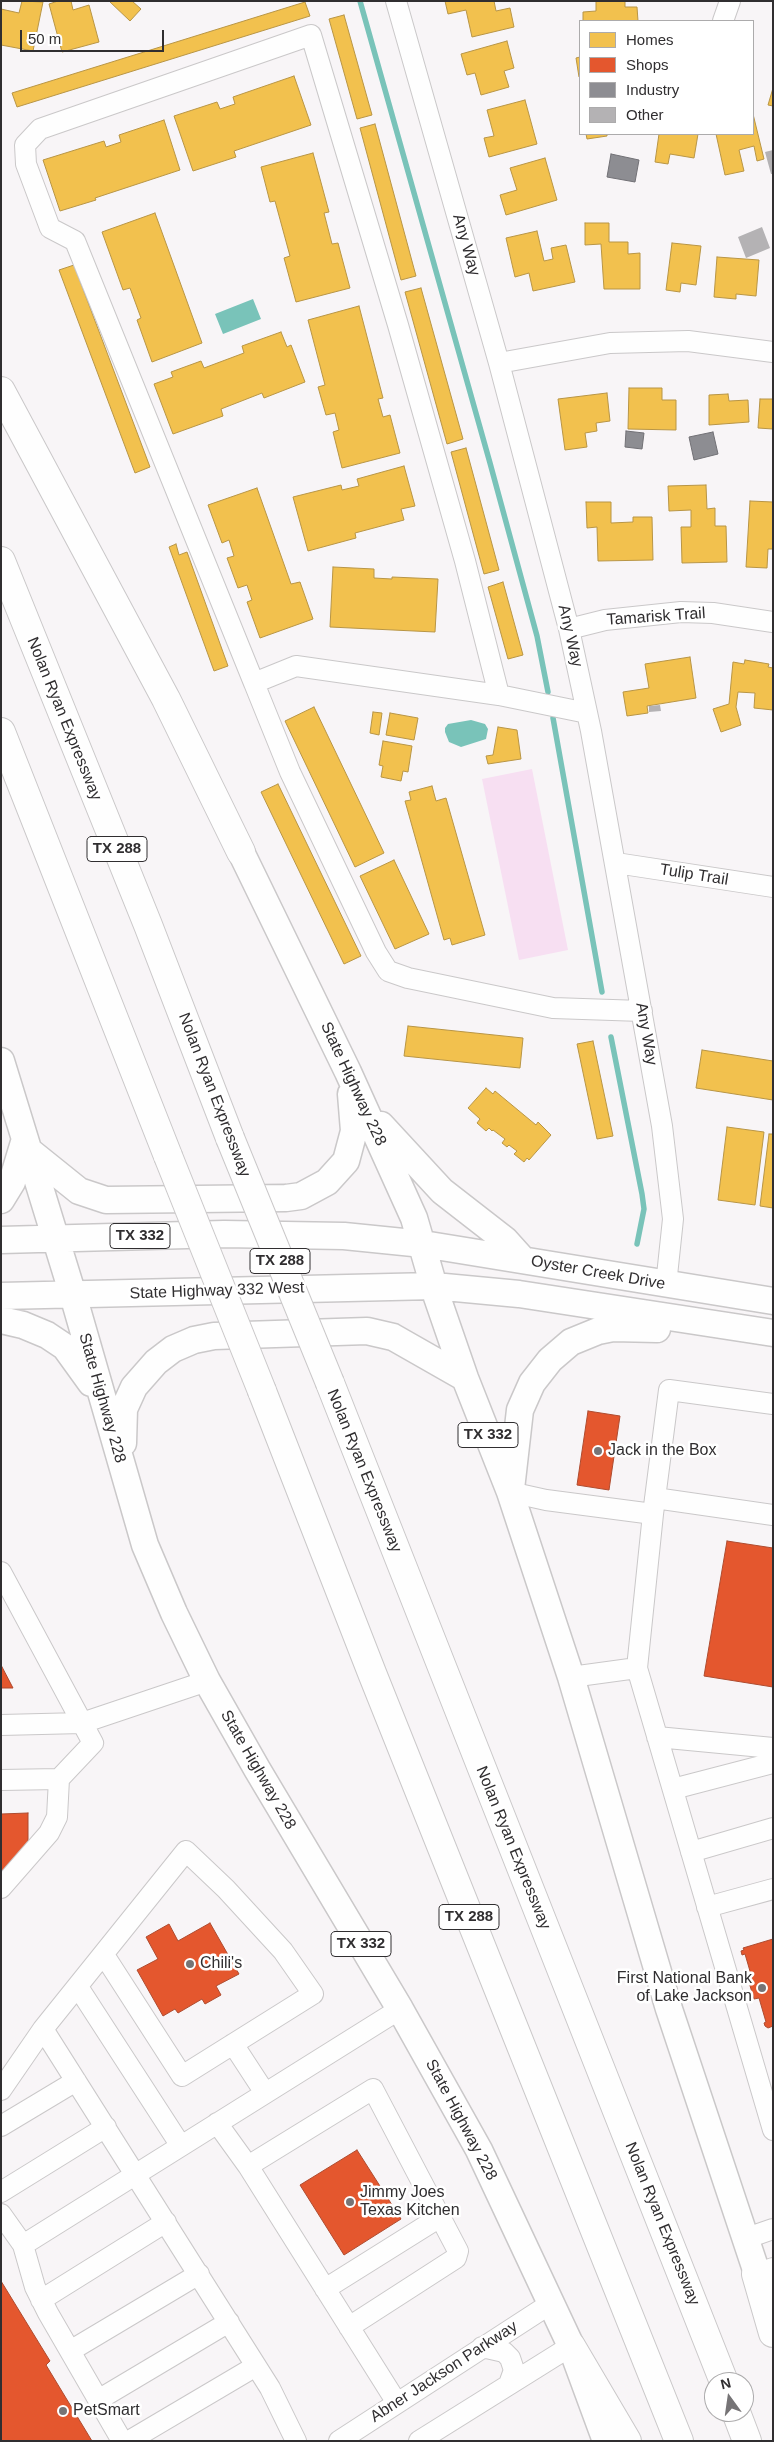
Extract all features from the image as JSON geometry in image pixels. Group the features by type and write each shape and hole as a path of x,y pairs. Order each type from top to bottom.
{"highway":[{"path":"1,392 166,699 241,852"},
{"name":"Nolan Ryan Expressway","path":"1,561 148,925 230,1138 330,1383 720,2372"},
{"name":"TX 288","path":"1,732 372,1673 679,2441"},
{"path":"764,2271 773,2333"},
{"path":"571,2346 627,2441"},
{"path":"740,2422 747,2441"}],"main road":[{"name":"State Highway 228","path":"241,852 348,1072 414,1218 434,1286 465,1378 510,1492"},
{"name":"State Highway 228","path":"1,1061 73,1295 145,1545 174,1613 207,1681 257,1769 400,2008 479,2150 571,2346 606,2441"},
{"path":"1,1200 12,1182 26,1144 79,1192 106,1200 301,1196 327,1182 338,1172 351,1148 354,1131 348,1072"},
{"path":"364,1106 442,1191 504,1240 523,1260"},
{"name":"TX 332","path":"1,1240 224,1234 344,1236 423,1244"},
{"name":"Oyster Creek Drive","path":"423,1244 773,1301"},
{"name":"Oyster Creek Drive","path":"434,1286 519,1294 773,1333"},
{"name":"State Highway 332 West","path":"1,1296 434,1286"},
{"name":"TX 332","path":"1,1320 39,1332 65,1347 101,1396"},
{"path":"510,1492 520,1410 532,1383 550,1360 571,1342 598,1331 613,1328 661,1329 698,1321"},
{"path":"123,1470 124,1409 134,1387 156,1362 173,1349 194,1340 214,1336 367,1331 393,1337 465,1378"},
{"name":"TX 332","path":"510,1492 571,1677 670,2009 744,2239 764,2271"},
{"path":"764,2271 773,2316"}],"street":[{"name":"Any Way","path":"396,1 500,363 569,628 587,713 616,862 662,1126 673,1219 666,1285"},
{"path":"723,20 730,1"},
{"path":"499,695 457,532 398,325 311,35 40,129 25,145 26,164 50,228 74,241 294,780 376,952 388,971 408,978 554,1008 642,1011"},
{"path":"500,363 610,343 688,342 773,352"},
{"name":"Tamarisk Trail","path":"569,628 605,620 681,612 713,613 773,622"},
{"path":"254,683 296,666 499,695 587,713"},
{"name":"Tulip Trail","path":"616,862 773,887"},
{"path":"773,1404 669,1390 654,1506 637,1668 707,1907 766,2084 773,2130"},
{"path":"510,1492 546,1500 654,1506 773,1516"},
{"path":"1,1572 10,1606 93,1743 59,1779 57,1816 49,1833 1,1888"},
{"path":"571,1677 637,1668"},
{"path":"1,1725 82,1723 207,1681"},
{"path":"657,1737 773,1748"},
{"path":"673,1789 773,1763"},
{"path":"1,1780 59,1779"},
{"path":"691,1852 773,1828"},
{"path":"1,2090 43,2030 186,1851 226,1889 283,1951 313,1994 182,2076 104,1954"},
{"path":"707,1907 773,1889"},
{"path":"78,1987 180,2146"},
{"path":"23,2245 400,2008"},
{"path":"43,2030 270,2388 296,2441"},
{"path":"233,2044 265,2093"},
{"path":"1,2126 76,2081"},
{"path":"248,2166 373,2088 458,2252 456,2258 349,2327"},
{"path":"216,2123 248,2166 397,2403"},
{"path":"1,2192 106,2128"},
{"path":"1,2214 23,2245 34,2287 122,2441"},
{"path":"325,2289 440,2217"},
{"path":"41,2300 166,2222"},
{"path":"744,2239 773,2229"},
{"path":"70,2351 198,2274"},
{"name":"Abner Jackson Parkway","path":"339,2441 550,2304"},
{"path":"98,2400 229,2322"},
{"path":"419,2441 571,2346"},
{"path":"482,2348 504,2352 510,2358 514,2370 509,2384"},
{"path":"129,2441 256,2366"}],"shaded area":[{"path":"253,299 261,319 223,334 215,314"},
{"path":"471,720 485,724 488,729 486,739 461,747 449,742 445,732 448,724"},
{"path":"532,769 568,950 519,960 482,779"}],"building: Homes":[{"path":"22,1 43,2 33,51 1,45 1,9 19,13"},
{"path":"58,1 71,1 73,10 89,5 99,42 62,52 49,4"},
{"path":"109,1 132,1 141,9 130,21"},
{"path":"445,1 494,1 496,11 510,8 514,27 472,37 466,10 448,14"},
{"path":"596,1 625,1 625,7 637,7 638,20 583,20 583,12 596,11"},
{"path":"305,2 310,16 17,107 12,93"},
{"path":"344,15 372,115 357,119 329,19"},
{"path":"507,41 514,68 504,71 509,87 481,95 475,73 467,75 461,54"},
{"path":"579,57 579,77 576,58"},
{"path":"294,76 311,125 234,151 236,157 193,171 174,116 217,102 220,109 235,104 233,97"},
{"path":"773,88 773,106 768,105"},
{"path":"525,100 537,144 489,157 484,138 494,136 487,110"},
{"path":"754,118 764,159 757,161 754,146 739,150 744,171 725,175 716,135 754,135"},
{"path":"164,120 180,170 60,211 43,160 104,141 106,147 121,142 119,135"},
{"path":"375,124 416,276 401,280 360,128"},
{"path":"586,135 607,135 607,136 587,139"},
{"path":"659,135 698,135 694,158 670,154 668,164 655,162"},
{"path":"313,153 329,212 324,213 332,244 338,243 350,288 296,302 284,258 290,256 275,201 270,202 261,167"},
{"path":"545,158 557,200 506,215 500,195 517,190 510,168"},
{"path":"155,213 202,343 152,362 137,320 141,318 130,288 123,290 102,232"},
{"path":"585,223 609,223 609,242 628,242 628,254 640,253 640,289 604,289 601,244 585,245"},
{"path":"537,231 544,261 553,259 551,248 566,245 575,282 533,291 529,273 515,277 506,238"},
{"path":"672,243 701,246 696,285 681,283 680,292 666,290"},
{"path":"717,257 759,260 756,296 736,294 736,299 714,297"},
{"path":"74,265 150,467 135,473 59,270"},
{"path":"421,288 463,439 447,444 405,292"},
{"path":"359,306 383,398 378,399 383,417 390,415 400,453 342,468 333,432 339,430 335,413 326,415 318,387 325,385 308,320"},
{"path":"281,332 287,347 291,345 305,382 264,398 262,393 221,409 223,416 173,434 154,384 173,377 171,372 201,361 204,368 244,353 242,346"},
{"path":"629,388 662,388 662,400 676,400 676,430 628,429"},
{"path":"607,393 610,421 596,423 597,431 585,433 587,447 565,450 558,399"},
{"path":"728,394 729,401 748,400 749,422 709,425 709,395"},
{"path":"760,399 773,399 773,429 758,428"},
{"path":"466,448 499,570 484,574 451,452"},
{"path":"404,466 415,506 401,509 404,520 355,533 356,538 308,551 293,497 341,485 342,490 359,486 357,479"},
{"path":"706,485 707,509 715,508 715,526 726,526 727,562 682,563 681,527 691,527 691,510 669,511 668,486"},
{"path":"257,488 291,584 300,582 313,619 260,638 247,602 252,600 247,585 238,588 227,558 234,556 229,540 222,543 208,505"},
{"path":"750,501 773,502 773,549 768,549 767,568 746,567"},
{"path":"586,502 611,502 611,523 633,522 633,517 652,517 653,560 598,561 597,527 587,528"},
{"path":"176,544 179,555 187,552 228,666 214,671 169,547"},
{"path":"333,567 374,569 374,578 438,579 435,632 330,627"},
{"path":"503,582 523,655 508,659 488,587"},
{"path":"690,657 696,698 647,706 648,713 627,716 623,692 649,688 645,664"},
{"path":"745,660 769,664 768,667 773,668 773,710 754,708 755,693 738,692 736,707 741,725 721,732 713,709 729,704 733,662 744,664"},
{"path":"314,707 384,853 355,867 285,721"},
{"path":"373,712 382,713 379,735 370,733"},
{"path":"390,713 418,718 414,740 386,735"},
{"path":"498,727 517,730 521,759 488,764 486,756 493,755"},
{"path":"383,741 412,746 408,772 403,771 401,781 381,777 383,766 379,765"},
{"path":"278,784 361,956 344,964 261,792"},
{"path":"432,786 436,801 446,798 485,935 452,945 450,938 444,940 405,801 411,800 409,792"},
{"path":"394,860 429,934 395,949 360,876"},
{"path":"408,1026 523,1038 520,1068 404,1056"},
{"path":"593,1041 613,1136 597,1139 577,1044"},
{"path":"702,1050 773,1061 773,1100 696,1088"},
{"path":"486,1088 493,1094 495,1091 536,1125 538,1122 551,1135 529,1160 527,1158 524,1162 514,1154 517,1151 509,1145 507,1147 502,1143 505,1139 493,1130 489,1128 486,1131 477,1123 480,1119 468,1108"},
{"path":"727,1127 764,1132 755,1205 718,1200"},
{"path":"769,1134 773,1134 773,1208 760,1206"}],"building: Shops":[{"name":"Jack in the Box","path":"588,1411 620,1416 609,1490 577,1485"},
{"path":"727,1541 773,1548 773,1687 704,1676"},
{"path":"1,1665 13,1688 1,1688"},
{"path":"28,1813 28,1848 1,1878 1,1814"},
{"name":"Chili's","path":"210,1923 239,1974 216,1986 221,1995 205,2004 202,1999 178,2013 175,2009 163,2016 137,1970 158,1959 146,1937 169,1924 178,1941"},
{"name":"First National Bank of Lake Jackson","path":"773,1939 773,2026 768,2028 764,2023 766,2022 759,1998 754,1999 748,1979 752,1978 745,1954 742,1955 741,1951 744,1950 743,1948"},
{"name":"Jimmy Joes Texas Kitchen","path":"357,2150 401,2219 344,2255 300,2185"},
{"path":"1,2281 50,2361 46,2365 92,2441 1,2441"}],"building: Industry":[{"path":"611,154 639,160 635,182 607,177"},
{"path":"626,431 644,433 642,449 625,447"},
{"path":"713,432 718,454 694,460 689,437"}],"building: Other":[{"path":"773,150 773,174 771,174 765,152"},
{"path":"762,227 770,248 746,258 738,237"},
{"path":"660,705 661,711 649,712 649,706"}],"waterway":[{"path":"360,1 490,463 537,636 548,692"},
{"path":"553,718 602,992"},
{"path":"611,1037 644,1209 637,1244"}],"place":[{"name":"Jack in the Box","path":"598,1451"},
{"name":"Chili's","path":"190,1964"},
{"name":"First National Bank of Lake Jackson","path":"762,1988"},
{"name":"Jimmy Joes Texas Kitchen","path":"350,2202"},
{"name":"PetSmart","path":"63,2411"}]}
